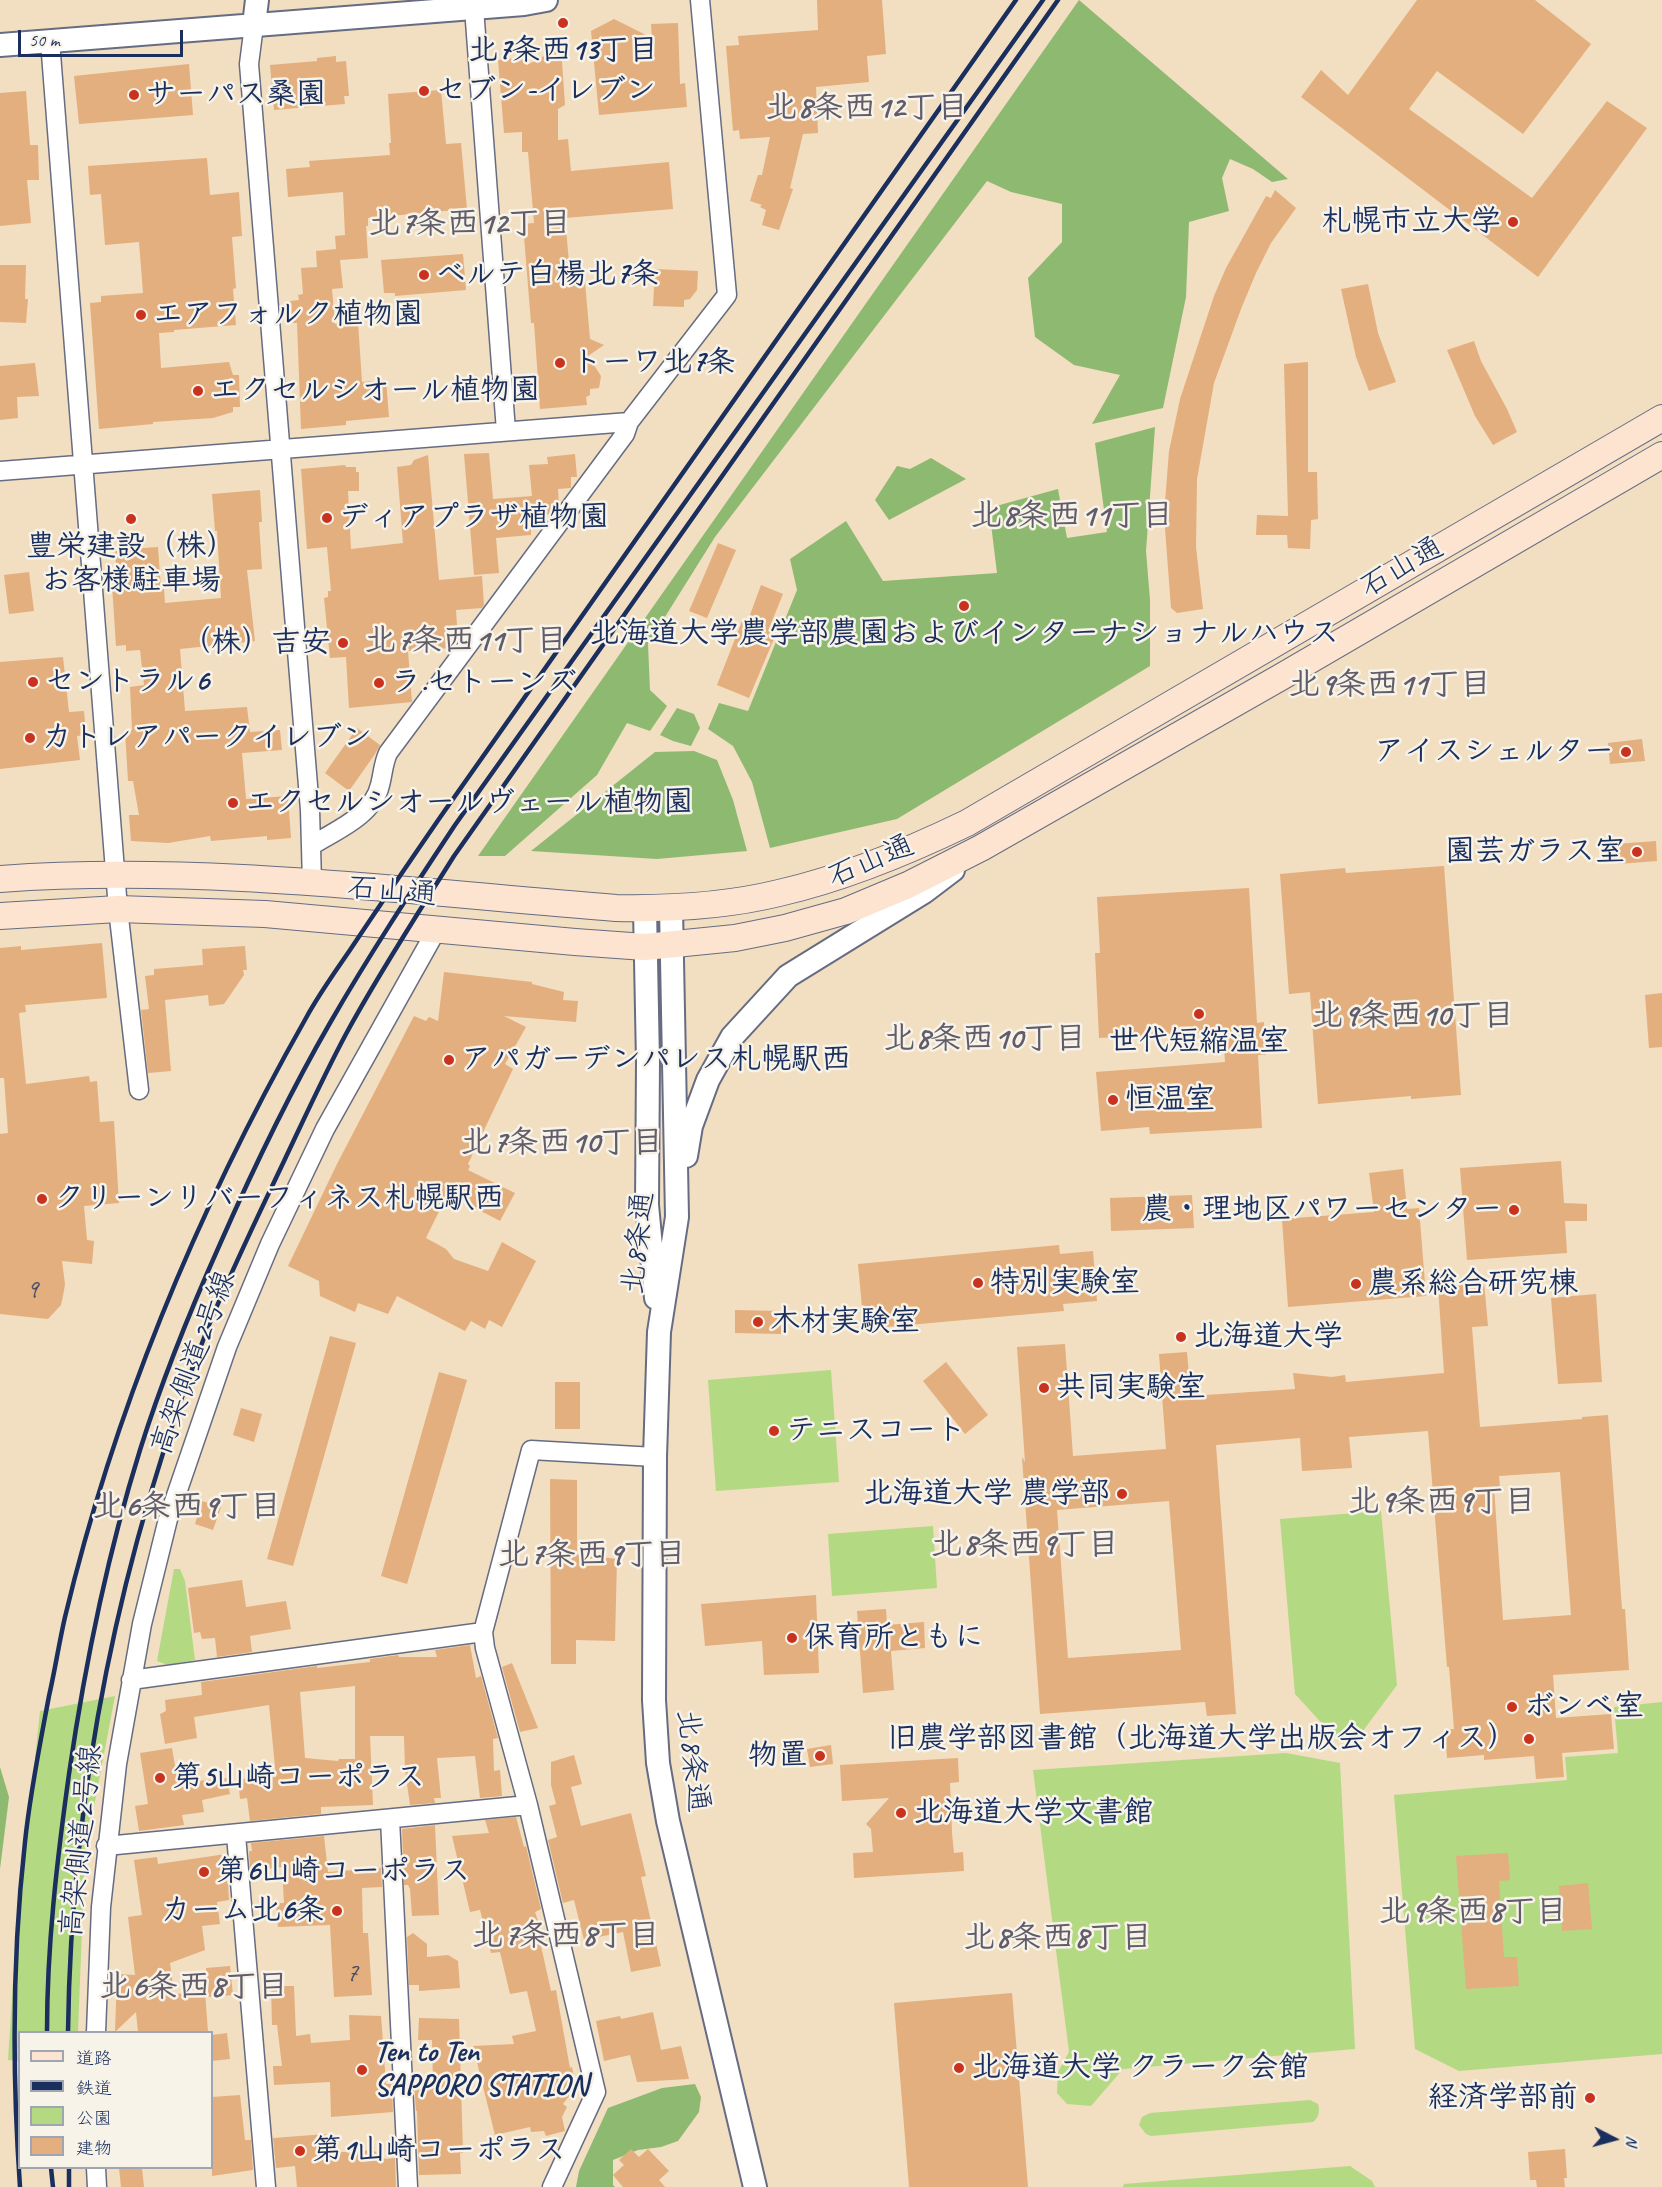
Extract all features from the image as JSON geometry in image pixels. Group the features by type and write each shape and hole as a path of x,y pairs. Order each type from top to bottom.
{"main road":[{"name":"石山通","path":"0,879 115,875 312,883 616,909 671,908 728,902 779,893 903,854 967,823 1662,418"},
{"name":"石山通","path":"0,916 118,909 265,914 645,947 735,938 785,928 846,911 908,885 981,848 1662,455"}],"street":[{"path":"257,0 249,64 309,798 312,883"},
{"path":"0,45 546,0"},
{"path":"311,846 359,816 372,803 380,785 382,766 388,753 625,434 629,422 727,295 700,0"},
{"path":"479,5 506,431"},
{"path":"50,41 115,875 140,1090"},
{"path":"0,471 629,422"},
{"path":"676,1217 691,1126 708,1080 732,1037 788,976 924,892 981,848"},
{"name":"北8条通","path":"671,908 676,1217 659,1332 655,1457 654,1700 658,1763 668,1821 755,2187"},
{"name":"北8条通","path":"645,909 648,1062 646,1205 659,1332"},
{"name":"高架側道2号線","path":"96,2031 101,1907 106,1846 117,1764 142,1624 168,1519 227,1347 270,1244 325,1129 437,929"},
{"path":"552,2187 596,2092 528,1805 485,1648 483,1632 531,1450 655,1457"},
{"path":"131,1680 483,1632"},
{"path":"106,1846 528,1805"},
{"path":"390,1819 408,2187"},
{"path":"236,1835 261,2186"},
{"path":"96,2169 97,2187"}],"green space":[{"path":"1079,0 1288,179 1272,182 1253,169 1230,159 1222,178 1229,211 1189,222 1186,297 1163,408 1092,424 1120,375 1074,365 1035,337 1028,278 1062,242 1062,204 1011,192 987,181 715,537 648,644 650,690 667,706 650,731 627,723 597,775 505,856 478,856"},
{"path":"1155,427 1146,551 1150,600 1150,666 897,819 770,848 752,782 733,746 708,729 719,703 748,711 797,590 790,559 846,521 883,581 997,573 989,508 1058,489 1067,538 1107,532 1095,443"},
{"path":"931,458 966,479 889,520 875,500 897,466 910,469"},
{"path":"677,708 694,714 700,728 691,746 660,735"},
{"path":"694,751 717,760 733,800 747,851 657,859 531,851 655,752"},
{"name":"テニスコート","path":"831,1370 839,1482 716,1491 708,1380"},
{"path":"1381,1511 1397,1685 1357,1739 1338,1741 1295,1694 1280,1519"},
{"path":"933,1526 937,1588 832,1596 828,1534"},
{"path":"174,1569 180,1569 185,1581 195,1660 168,1665 157,1661"},
{"path":"115,1696 93,1812 84,1877 78,2031 18,2031 18,2061 8,2060 15,1952 40,1711"},
{"path":"1662,1702 1662,2054 1459,2071 1415,2049 1394,1795 1567,1780 1565,1757 1618,1753 1614,1707"},
{"path":"1286,1753 1340,1763 1355,2049 1123,2069 1091,2106 1067,2104 1057,2093 1058,2072 1069,2052 1033,1770"},
{"path":"0,1767 9,1797 0,1869"},
{"path":"695,2084 701,2097 699,2112 678,2141 661,2147 638,2150 613,2160 613,2185 615,2187 576,2187 579,2171 608,2108 662,2088"},
{"path":"1310,2100 1319,2106 1318,2116 1313,2122 1151,2136 1146,2134 1139,2125 1142,2117 1150,2113"},
{"path":"1350,2166 1372,2181 1375,2187 1123,2187 1124,2184"}],"building":[{"path":"817,0 882,0 886,54 867,56 869,82 816,87 818,133 803,134 790,188 793,189 779,230 762,225 766,210 760,207 762,205 750,201 758,175 762,175 770,137 740,139 739,130 733,131 726,46 739,45 738,36 818,30"},
{"path":"1417,0 1535,0 1591,44 1523,134 1437,71 1409,109 1532,198 1607,101 1647,128 1538,277 1301,97 1321,70 1348,95"},
{"path":"614,19 652,38 651,24 678,23 680,84 685,83 687,107 599,115 591,31"},
{"path":"561,47 565,105 558,109 558,140 568,139 571,171 669,162 673,209 565,218 571,284 585,282 590,339 604,345 588,356 601,376 599,388 590,389 590,395 586,397 587,405 540,409 534,323 531,323 523,224 534,223 528,152 522,152 522,132 504,133 498,60 524,57 527,65"},
{"path":"336,56 336,62 346,61 349,96 344,96 345,104 274,110 270,65 317,61 317,58"},
{"name":"サーパス桑園","path":"189,64 193,115 79,124 74,76"},
{"path":"441,90 446,144 461,143 467,209 368,218 368,226 366,226 368,258 340,260 343,288 332,289 335,324 358,322 362,382 386,380 389,417 346,421 346,425 301,429 297,323 292,323 290,301 299,300 298,295 303,294 301,268 317,267 316,251 336,249 335,236 345,235 343,192 288,197 286,169 310,167 309,161 390,155 388,94"},
{"path":"26,91 30,145 38,145 39,180 27,180 31,223 0,226 0,93"},
{"path":"207,158 210,195 239,192 242,236 232,237 236,325 159,333 161,368 229,362 233,375 239,375 240,407 233,407 233,412 213,418 99,429 90,303 101,302 101,296 143,293 139,242 105,245 101,194 90,195 88,166"},
{"path":"1275,190 1296,208 1271,243 1256,273 1214,383 1197,479 1196,547 1203,609 1177,613 1171,608 1164,515 1169,451 1180,399 1214,296 1226,268 1266,196 1271,198"},
{"name":"ベルテ白楊北7条","path":"463,254 466,290 395,296 395,293 384,293 381,260"},
{"path":"0,265 26,265 25,299 28,299 26,323 0,322"},
{"path":"655,269 698,271 697,290 690,299 684,300 684,307 653,306"},
{"path":"1368,284 1378,333 1396,382 1369,391 1356,357 1341,289"},
{"path":"1474,341 1481,361 1517,432 1493,445 1475,416 1447,350"},
{"path":"1308,362 1308,472 1317,472 1318,519 1311,520 1310,549 1288,548 1287,535 1256,535 1257,515 1288,516 1284,364"},
{"path":"35,363 39,396 17,397 18,418 0,420 0,366"},
{"path":"489,453 493,499 532,496 529,465 548,464 547,457 575,454 577,477 571,477 571,488 558,489 559,504 553,508 552,514 543,515 542,527 531,528 531,535 496,538 499,573 474,575 464,454"},
{"path":"428,455 439,580 482,576 484,605 482,608 456,610 458,640 452,648 408,651 412,702 349,708 346,657 330,658 324,598 328,597 328,591 331,591 327,547 307,549 301,469 345,465 356,467 356,472 359,472 359,491 348,491 351,549 403,543 397,467 411,465 414,460"},
{"path":"260,490 262,522 259,522 262,569 247,570 255,641 180,649 185,711 247,707 250,732 280,730 282,750 242,753 246,799 288,796 291,838 267,840 267,836 211,841 210,836 168,843 131,841 129,815 139,815 133,781 128,781 125,731 132,730 130,687 144,685 140,650 126,651 126,645 116,646 112,585 117,585 115,550 158,547 161,589 164,589 165,603 221,598 212,494"},
{"path":"718,543 736,550 707,618 689,611"},
{"path":"29,572 34,611 9,614 4,575"},
{"path":"761,585 783,594 768,631 776,634 749,698 717,685 742,621 747,623"},
{"path":"63,657 69,712 84,711 86,735 77,736 80,760 0,769 0,662"},
{"path":"357,728 380,745 349,791 325,773"},
{"name":"アイスシェルター","path":"1642,739 1645,761 1610,764 1608,743"},
{"name":"園芸ガラス室","path":"1656,841 1657,861 1618,864 1616,844"},
{"path":"1444,866 1461,1095 1411,1099 1411,1096 1318,1104 1310,992 1289,994 1280,874 1345,868 1346,873"},
{"name":"世代短縮温室","path":"1249,888 1257,1023 1264,1022 1266,1055 1258,1055 1262,1128 1150,1134 1149,1127 1101,1131 1096,1072 1225,1062 1223,1031 1099,1038 1095,953 1100,953 1097,897"},
{"path":"102,943 107,998 25,1005 26,1012 19,1013 26,1084 89,1076 90,1082 97,1081 100,1122 114,1121 119,1203 84,1206 87,1240 94,1241 92,1264 62,1261 65,1284 61,1305 48,1319 0,1314 0,1134 8,1133 4,1078 0,1078 0,948 21,946 21,950"},
{"path":"245,946 247,970 243,970 244,975 224,1004 209,1006 208,995 165,1000 171,1071 148,1073 141,1010 149,1009 145,976 154,975 154,969 203,965 202,949"},
{"path":"444,972 532,982 532,984 564,992 563,1000 578,1001 576,1022 504,1016 526,1027 505,1064 513,1069 468,1164 470,1166 468,1170 515,1193 500,1221 454,1197 451,1200 446,1197 426,1238 446,1249 454,1259 488,1271 502,1242 536,1261 502,1327 489,1320 485,1329 471,1321 465,1331 397,1296 388,1314 358,1303 355,1312 320,1296 319,1281 288,1266 337,1164 414,1016 426,1021 429,1017 438,1021"},
{"path":"1662,993 1662,1047 1649,1048 1645,995"},
{"name":"農・理地区パワーセンター","path":"1561,1161 1564,1203 1587,1204 1587,1221 1565,1221 1567,1253 1467,1260 1460,1168"},
{"name":"農系総合研究棟","path":"1403,1169 1407,1209 1419,1208 1426,1296 1288,1307 1282,1219 1374,1212 1369,1173"},
{"path":"1192,1195 1194,1228 1111,1231 1110,1198"},
{"name":"特別実験室","path":"1059,1245 1060,1254 1093,1251 1097,1301 1063,1304 1064,1311 864,1329 858,1264"},
{"name":"北海道大学 農学部","path":"1484,1282 1488,1326 1472,1327 1480,1427 1608,1415 1622,1609 1625,1609 1629,1670 1553,1675 1556,1718 1611,1714 1614,1749 1562,1753 1564,1777 1536,1779 1534,1756 1484,1760 1484,1755 1447,1758 1445,1730 1454,1729 1428,1431 1349,1437 1352,1468 1302,1471 1300,1438 1216,1445 1236,1714 1207,1716 1205,1702 1040,1714 1022,1457 1025,1462 1017,1347 1065,1344 1073,1456 1166,1449 1159,1354 1187,1352 1191,1396 1295,1389 1293,1373 1332,1377 1345,1375 1346,1382 1444,1373 1438,1286","holes":["1560,1472 1571,1615 1503,1620 1494,1487 1500,1487 1499,1476","1169,1501 1181,1650 1068,1658 1057,1510"]},
{"path":"1596,1294 1602,1382 1558,1384 1551,1298"},
{"name":"木材実験室","path":"735,1310 781,1311 781,1334 735,1333"},
{"path":"330,1336 356,1343 293,1566 267,1559"},
{"path":"946,1362 988,1415 965,1434 923,1381"},
{"path":"439,1372 467,1380 407,1584 381,1576"},
{"path":"555,1382 580,1382 580,1429 555,1429"},
{"path":"241,1408 262,1414 254,1442 233,1435"},
{"path":"550,1479 577,1480 577,1554 617,1559 615,1641 576,1640 576,1664 551,1664"},
{"path":"202,1501 221,1507 213,1530 195,1524"},
{"path":"242,1580 246,1607 286,1601 291,1629 250,1636 252,1652 217,1657 215,1638 202,1639 200,1632 194,1633 188,1588"},
{"name":"保育所ともに","path":"816,1595 819,1673 764,1675 762,1641 705,1646 701,1604"},
{"path":"886,1609 887,1625 924,1622 925,1648 891,1651 894,1690 863,1693 857,1611"},
{"path":"470,1645 476,1678 481,1676 498,1738 493,1739 494,1771 500,1770 502,1796 480,1798 475,1756 437,1758 441,1798 434,1798 435,1803 410,1805 405,1770 404,1736 370,1736 373,1805 321,1807 321,1814 250,1821 247,1798 240,1799 238,1779 276,1777 269,1705 194,1717 197,1738 165,1744 160,1714 166,1711 165,1700 202,1695 201,1682 317,1666 317,1668 370,1662 370,1659 398,1655 399,1657 437,1657 435,1650","holes":["355,1686 355,1759 339,1759 338,1761 305,1758 300,1692"]},
{"path":"512,1663 538,1728 520,1732 502,1667"},
{"name":"物置","path":"831,1745 833,1764 810,1767 807,1749"},
{"name":"第5山崎コーポラス","path":"172,1748 178,1783 227,1778 230,1794 202,1800 204,1812 182,1815 184,1825 139,1831 135,1806 148,1804 140,1753"},
{"path":"574,1755 582,1784 571,1787 581,1826 631,1813 646,1876 641,1877 661,1966 631,1972 623,1932 584,1940 574,1900 563,1903 548,1840 557,1837 549,1806 556,1804 551,1785 551,1762"},
{"name":"北海道大学文書館","path":"958,1758 959,1782 950,1783 952,1833 954,1853 963,1852 964,1871 854,1878 853,1853 873,1852 871,1829 866,1824 889,1798 842,1801 840,1765"},
{"path":"516,1817 524,1847 526,1846 541,1909 535,1912 546,1945 541,1946 551,1991 556,1990 570,2068 572,2067 576,2087 563,2104 567,2107 562,2117 565,2131 546,2136 544,2131 531,2132 530,2127 495,2135 473,2046 514,2044 512,2036 536,2031 527,1991 510,1994 500,1952 491,1953 480,1910 470,1912 452,1836 489,1833 485,1820"},
{"path":"435,1825 439,1915 412,1916 410,1889 408,1885 404,1885 402,1829"},
{"path":"324,1836 328,1872 381,1868 382,1887 362,1888 363,1933 368,1933 372,1995 334,1997 330,1925 278,1927 276,1903 284,1903 282,1867 250,1871 251,1843"},
{"path":"1508,1853 1510,1880 1499,1881 1504,1957 1517,1957 1519,1986 1466,1989 1456,1856"},
{"path":"226,1854 229,1900 217,1902 220,1924 202,1926 205,1950 170,1963 174,1994 205,1992 208,2031 138,2031 136,2012 115,2031 117,1974 135,1975 128,1917 142,1915 134,1860 157,1857 158,1864"},
{"path":"1588,1883 1592,1929 1562,1931 1559,1886"},
{"path":"413,1933 427,1944 427,1957 448,1955 458,1961 460,1988 419,1991 419,1985 409,1985 407,1937"},
{"path":"230,1966 233,1995 208,1997 206,1968"},
{"path":"271,1986 294,1986 296,2036 310,2034 311,2043 350,2040 349,2015 381,2016 386,2084 392,2084 393,2112 331,2117 330,2082 274,2085 273,2066 282,2066 277,2025 272,2025"},
{"name":"北海道大学 クラーク会館","path":"1012,1993 1028,2187 909,2187 894,2003"},
{"path":"653,2012 661,2050 681,2046 689,2079 637,2082 630,2055 604,2061 596,2021 620,2016 621,2019"},
{"path":"419,2018 459,2019 463,2153 460,2153 461,2174 419,2175 414,2083 433,2083 432,2040 418,2040"},
{"path":"227,2033 230,2059 213,2061 213,2035"},
{"path":"240,2095 245,2140 251,2140 253,2170 212,2176 213,2097"},
{"path":"326,2134 327,2153 373,2150 385,2159 395,2158 396,2187 297,2187 295,2166 276,2168 273,2138"},
{"path":"631,2149 639,2157 648,2149 669,2171 659,2180 665,2187 623,2187 613,2175 624,2165 619,2160"},
{"path":"1565,2149 1567,2178 1564,2178 1565,2187 1537,2187 1536,2180 1530,2180 1528,2152"},
{"path":"119,2169 142,2169 144,2187 121,2187"}],"railway":[{"path":"18,2144 15,2058 18,1928 25,1842 49,1696 65,1617 85,1539 109,1462 164,1309 196,1235 267,1089 327,983 441,816 1016,0"},
{"path":"47,2031 49,1967 60,1838 82,1692 117,1530 140,1450 177,1346 220,1244 272,1132 345,998 455,825 1043,0"},
{"path":"68,2031 71,1942 90,1761 106,1672 126,1584 150,1496 209,1325 322,1080 398,944 454,856 1058,0"},
{"path":"19,2169 20,2187"},
{"path":"51,2169 53,2187"},
{"path":"69,2169 69,2187"}],"place":[{"name":"北7条西13丁目","path":"563,23"},
{"name":"セブン-イレブン","path":"424,91"},
{"name":"サーパス桑園","path":"134,95"},
{"name":"札幌市立大学","path":"1513,222"},
{"name":"ベルテ白楊北7条","path":"424,275"},
{"name":"エアフォルク植物園","path":"141,315"},
{"name":"トーワ北7条","path":"560,363"},
{"name":"エクセルシオール植物園","path":"198,391"},
{"name":"ディアプラザ植物園","path":"327,518"},
{"name":"豊栄建設（株） お客様駐車場","path":"131,519"},
{"name":"北海道大学農学部農園およびインターナショナルハウス","path":"964,606"},
{"name":"（株）吉安","path":"343,643"},
{"name":"セントラル6","path":"33,682"},
{"name":"ラ.セトーンズ","path":"379,683"},
{"name":"カトレアパークイレブン","path":"30,738"},
{"name":"アイスシェルター","path":"1626,752"},
{"name":"エクセルシオールヴェール植物園","path":"233,803"},
{"name":"園芸ガラス室","path":"1637,852"},
{"name":"世代短縮温室","path":"1199,1014"},
{"name":"アパガーデンパレス札幌駅西","path":"449,1060"},
{"name":"恒温室","path":"1113,1100"},
{"name":"クリーンリバーフィネス札幌駅西","path":"42,1199"},
{"name":"農・理地区パワーセンター","path":"1514,1210"},
{"name":"特別実験室","path":"978,1283"},
{"name":"農系総合研究棟","path":"1356,1284"},
{"name":"木材実験室","path":"758,1322"},
{"name":"北海道大学","path":"1181,1337"},
{"name":"共同実験室","path":"1044,1388"},
{"name":"テニスコート","path":"774,1431"},
{"name":"北海道大学 農学部","path":"1122,1494"},
{"name":"保育所ともに","path":"792,1638"},
{"name":"ボンベ室","path":"1512,1707"},
{"name":"旧農学部図書館（北海道大学出版会オフィス）","path":"1529,1739"},
{"name":"物置","path":"820,1756"},
{"name":"第5山崎コーポラス","path":"160,1778"},
{"name":"北海道大学文書館","path":"901,1813"},
{"name":"第6山崎コーポラス","path":"204,1872"},
{"name":"カーム北6条","path":"337,1911"},
{"name":"北海道大学 クラーク会館","path":"959,2068"},
{"name":"Ten to Ten SAPPORO STATION","path":"362,2070"},
{"name":"経済学部前","path":"1590,2098"},
{"name":"第1山崎コーポラス","path":"300,2151"}],"district":[{"name":"北8条西12丁目","path":"867,109"},
{"name":"北7条西12丁目","path":"470,225"},
{"name":"北8条西11丁目","path":"1072,517"},
{"name":"北7条西11丁目","path":"466,642"},
{"name":"北9条西11丁目","path":"1390,686"},
{"name":"北9条西10丁目","path":"1413,1017"},
{"name":"北8条西10丁目","path":"985,1040"},
{"name":"北7条西10丁目","path":"562,1144"},
{"name":"北9条西9丁目","path":"1442,1503"},
{"name":"北6条西9丁目","path":"187,1508"},
{"name":"北8条西9丁目","path":"1025,1546"},
{"name":"北7条西9丁目","path":"592,1556"},
{"name":"北9条西8丁目","path":"1473,1913"},
{"name":"北7条西8丁目","path":"566,1937"},
{"name":"北8条西8丁目","path":"1058,1939"},
{"name":"北6条西8丁目","path":"194,1988"}]}
